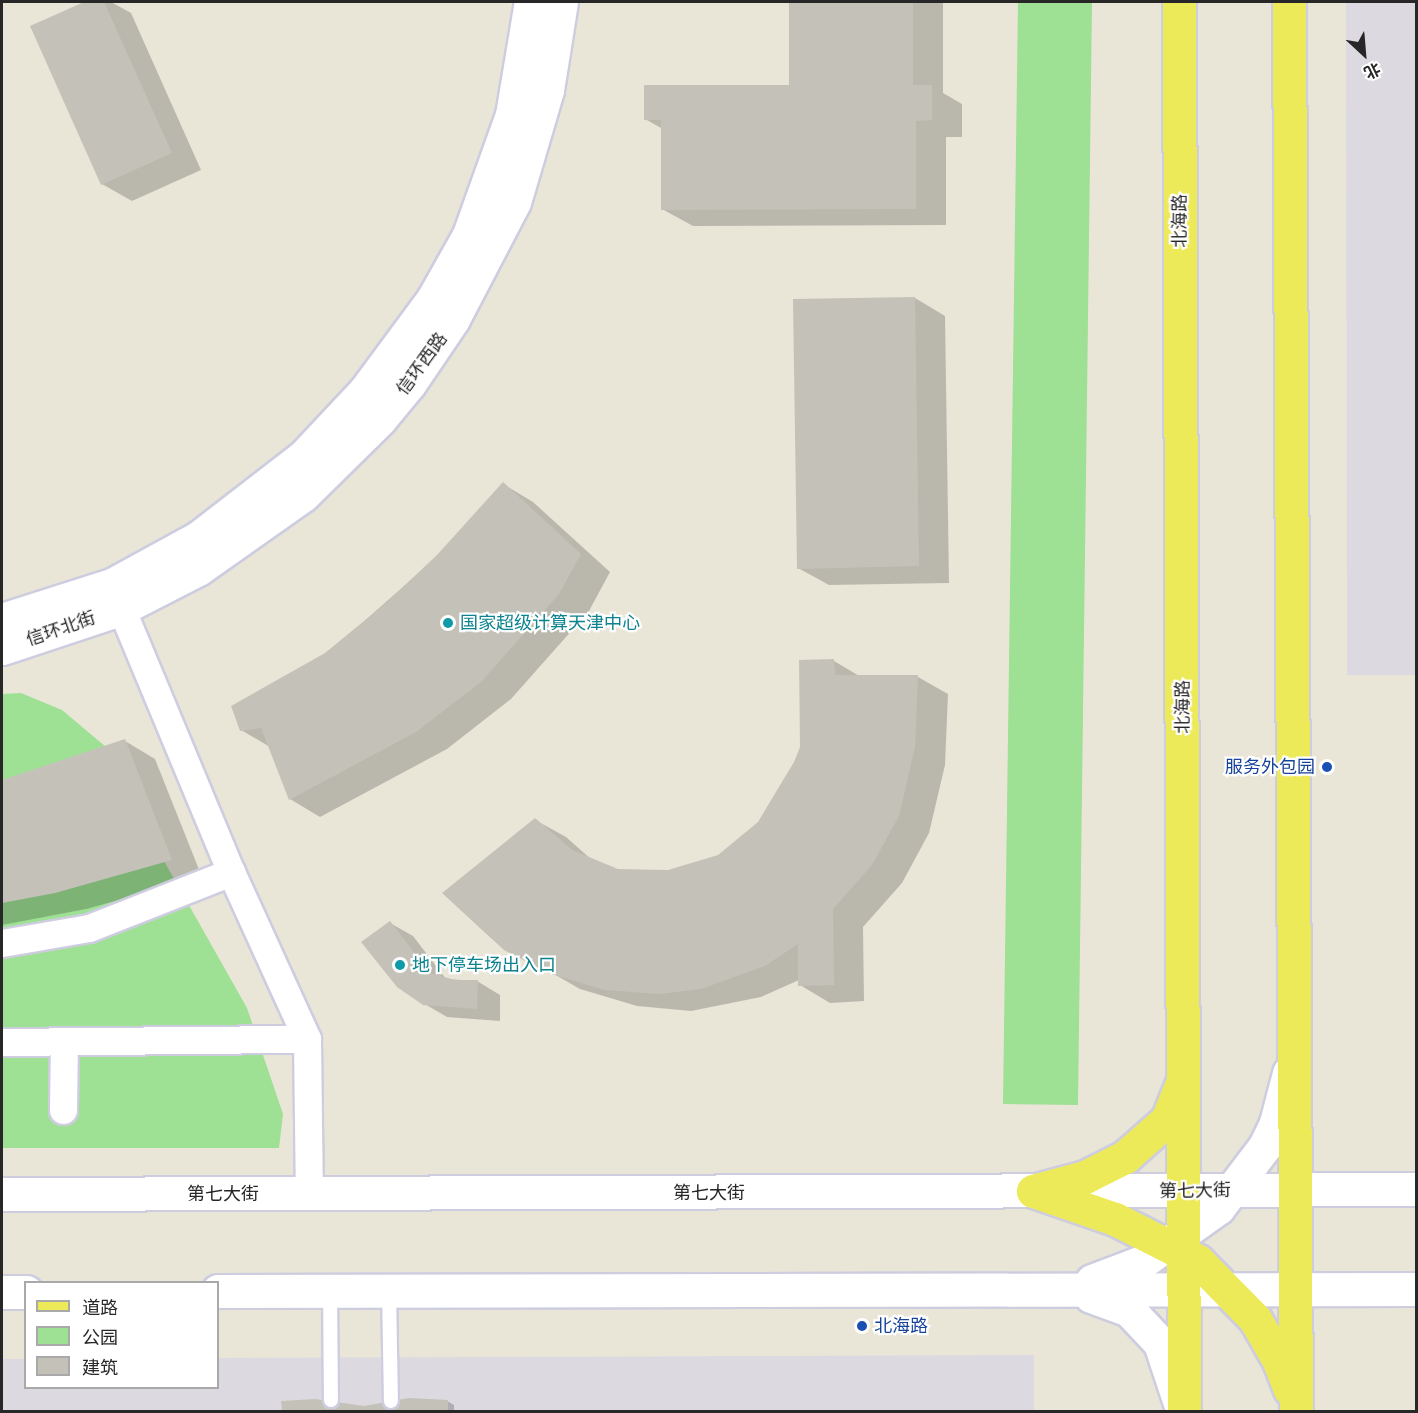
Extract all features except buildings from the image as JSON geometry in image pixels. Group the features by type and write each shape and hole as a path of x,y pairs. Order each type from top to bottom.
{"main road":[{"name":"信环西路","path":"116,597 273,483 338,423 411,333 469,235 499,159 521,78 531,2"},
{"name":"信环西路","path":"116,597 198,569 303,495 409,384 473,285 514,202 547,90 561,2"},
{"name":"北海路","path":"1179,2 1186,1064 1185,1192 1180,1244 1185,1290 1183,1412"},
{"path":"1289,2 1295,1412"},
{"name":"信环北街","path":"2,620 116,597"},
{"name":"信环北街","path":"2,648 116,597"},
{"path":"1046,1288 1109,1277 1180,1244 1234,1190 1276,1123 1293,1058"},
{"path":"1034,1191 1106,1169 1146,1141 1167,1120 1179,1096 1186,1064"},
{"name":"第七大街","path":"2,1194 1416,1190"},
{"path":"1034,1191 1180,1244 1230,1290 1268,1338 1289,1388 1295,1412"},
{"path":"1046,1288 1107,1300 1130,1310 1160,1343 1183,1412"},
{"path":"219,1291 1416,1289"},
{"path":"2,1292 24,1292"}],"street":[{"path":"116,597 231,872 307,1039 309,1194"},
{"path":"2,943 89,928 231,872"},
{"path":"2,1042 307,1039"},
{"path":"63,1110 64,1041"}],"lane":[{"path":"330,1290 331,1400"},
{"path":"389,1290 391,1401"}],"shaded area":[{"path":"1346,2 1416,2 1416,675 1347,675"},
{"path":"1034,1355 1034,1411 2,1411 2,1359 24,1359 24,1389 219,1389 219,1358"}],"green space":[{"path":"1018,2 1092,2 1078,1105 1003,1104"},
{"path":"21,693 62,710 125,763 164,861 247,1008 283,1114 279,1148 2,1148 2,694"}],"place":[{"name":"国家超级计算天津中心","path":"448,623"},
{"name":"服务外包园","path":"1327,767"},
{"name":"地下停车场出入口","path":"400,965"},
{"name":"北海路","path":"862,1326"}]}
